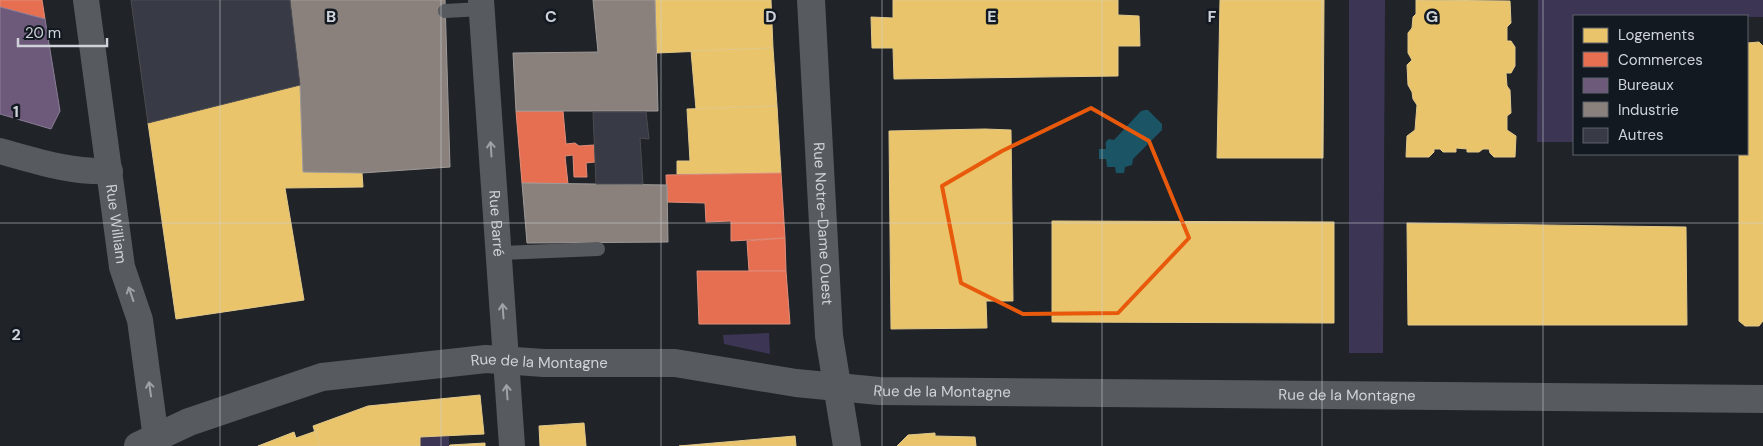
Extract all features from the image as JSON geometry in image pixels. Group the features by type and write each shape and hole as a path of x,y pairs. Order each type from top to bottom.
{"street":[{"name":"Rue William","path":"86,0 122,267 140,320 150,443"},
{"name":"Rue Notre-Dame Ouest","path":"811,0 829,336 847,446"},
{"name":"Rue Barré","path":"482,4 512,446"},
{"path":"0,151 58,167 86,171 110,171"},
{"name":"Rue de la Montagne","path":"150,443 189,422 322,377 486,359 544,362 675,363 796,383 880,391 1763,399"}],"lane":[{"path":"445,11 482,4"},
{"path":"499,252 598,249"}],"highlighted area":[{"path":"1091,108 1149,141 1189,238 1118,313 1023,314 961,283 942,186 1002,151"}],"shaded area":[{"path":"1349,0 1385,0 1383,353 1349,353"},
{"path":"1538,0 1763,0 1763,17 1748,17 1748,15 1573,15 1573,142 1537,142"},
{"path":"769,333 770,354 724,344 723,335"},
{"path":"449,436 449,446 420,446 420,437"}],"water":[{"path":"1148,110 1162,124 1162,130 1133,159 1132,165 1125,167 1124,173 1116,173 1115,167 1107,167 1106,159 1099,159 1099,149 1106,149 1107,140 1114,140 1141,111"}],"building: Logements":[{"path":"655,0 771,0 773,48 657,53"},
{"path":"893,0 1118,0 1118,15 1139,16 1140,46 1118,46 1118,76 894,79 893,48 872,48 871,17 893,18"},
{"path":"1220,0 1324,0 1323,158 1217,158"},
{"path":"1416,0 1510,1 1511,23 1507,27 1507,41 1511,41 1515,47 1515,66 1511,73 1506,73 1507,86 1510,90 1511,113 1507,116 1507,130 1516,136 1515,157 1494,157 1489,149 1483,149 1479,152 1467,152 1467,149 1456,148 1456,152 1443,152 1440,149 1434,149 1434,152 1429,157 1406,157 1407,136 1415,130 1417,105 1408,85 1407,65 1412,60 1408,53 1408,33 1412,28 1413,17 1416,14"},
{"path":"1759,42 1763,46 1763,321 1759,326 1745,326 1739,321 1739,155 1748,155 1748,43"},
{"path":"773,48 777,106 696,109 691,51"},
{"path":"300,85 303,172 362,173 363,187 285,188 304,300 176,319 148,123"},
{"path":"777,106 781,173 677,174 677,161 690,161 687,109"},
{"path":"1011,130 1013,301 986,301 987,328 891,329 889,131"},
{"path":"1052,221 1334,222 1334,323 1052,322"},
{"path":"1407,223 1686,227 1687,325 1408,325"},
{"path":"480,395 484,434 420,437 420,446 319,446 313,426 368,406"},
{"path":"584,423 586,446 540,446 539,426"},
{"path":"316,431 319,446 258,446 294,432 296,438"},
{"path":"935,433 935,436 975,437 976,446 897,446 908,435"},
{"path":"795,436 796,446 679,446"},
{"path":"485,443 485,446 449,446 450,445"}],"building: Commerces":[{"path":"0,0 42,0 45,19 0,7"},
{"path":"516,111 563,111 566,144 575,143 579,146 594,145 595,162 586,163 587,177 574,177 573,155 565,156 568,184 522,183"},
{"path":"781,173 785,238 731,241 731,221 706,222 705,203 667,202 666,175"},
{"path":"785,238 786,271 749,271 747,241"},
{"path":"697,271 786,271 790,324 699,324"}],"building: Bureaux":[{"path":"0,7 45,19 60,111 51,129 0,114"}],"building: Industrie":[{"path":"290,0 445,0 450,167 362,173 303,172 300,85"},
{"path":"593,0 655,0 658,111 516,111 513,53 598,52"},
{"path":"522,183 667,185 668,242 527,243"}],"building: Autres":[{"path":"131,0 290,0 300,85 148,123"},
{"path":"593,112 646,112 649,139 640,138 643,184 596,184"}]}
